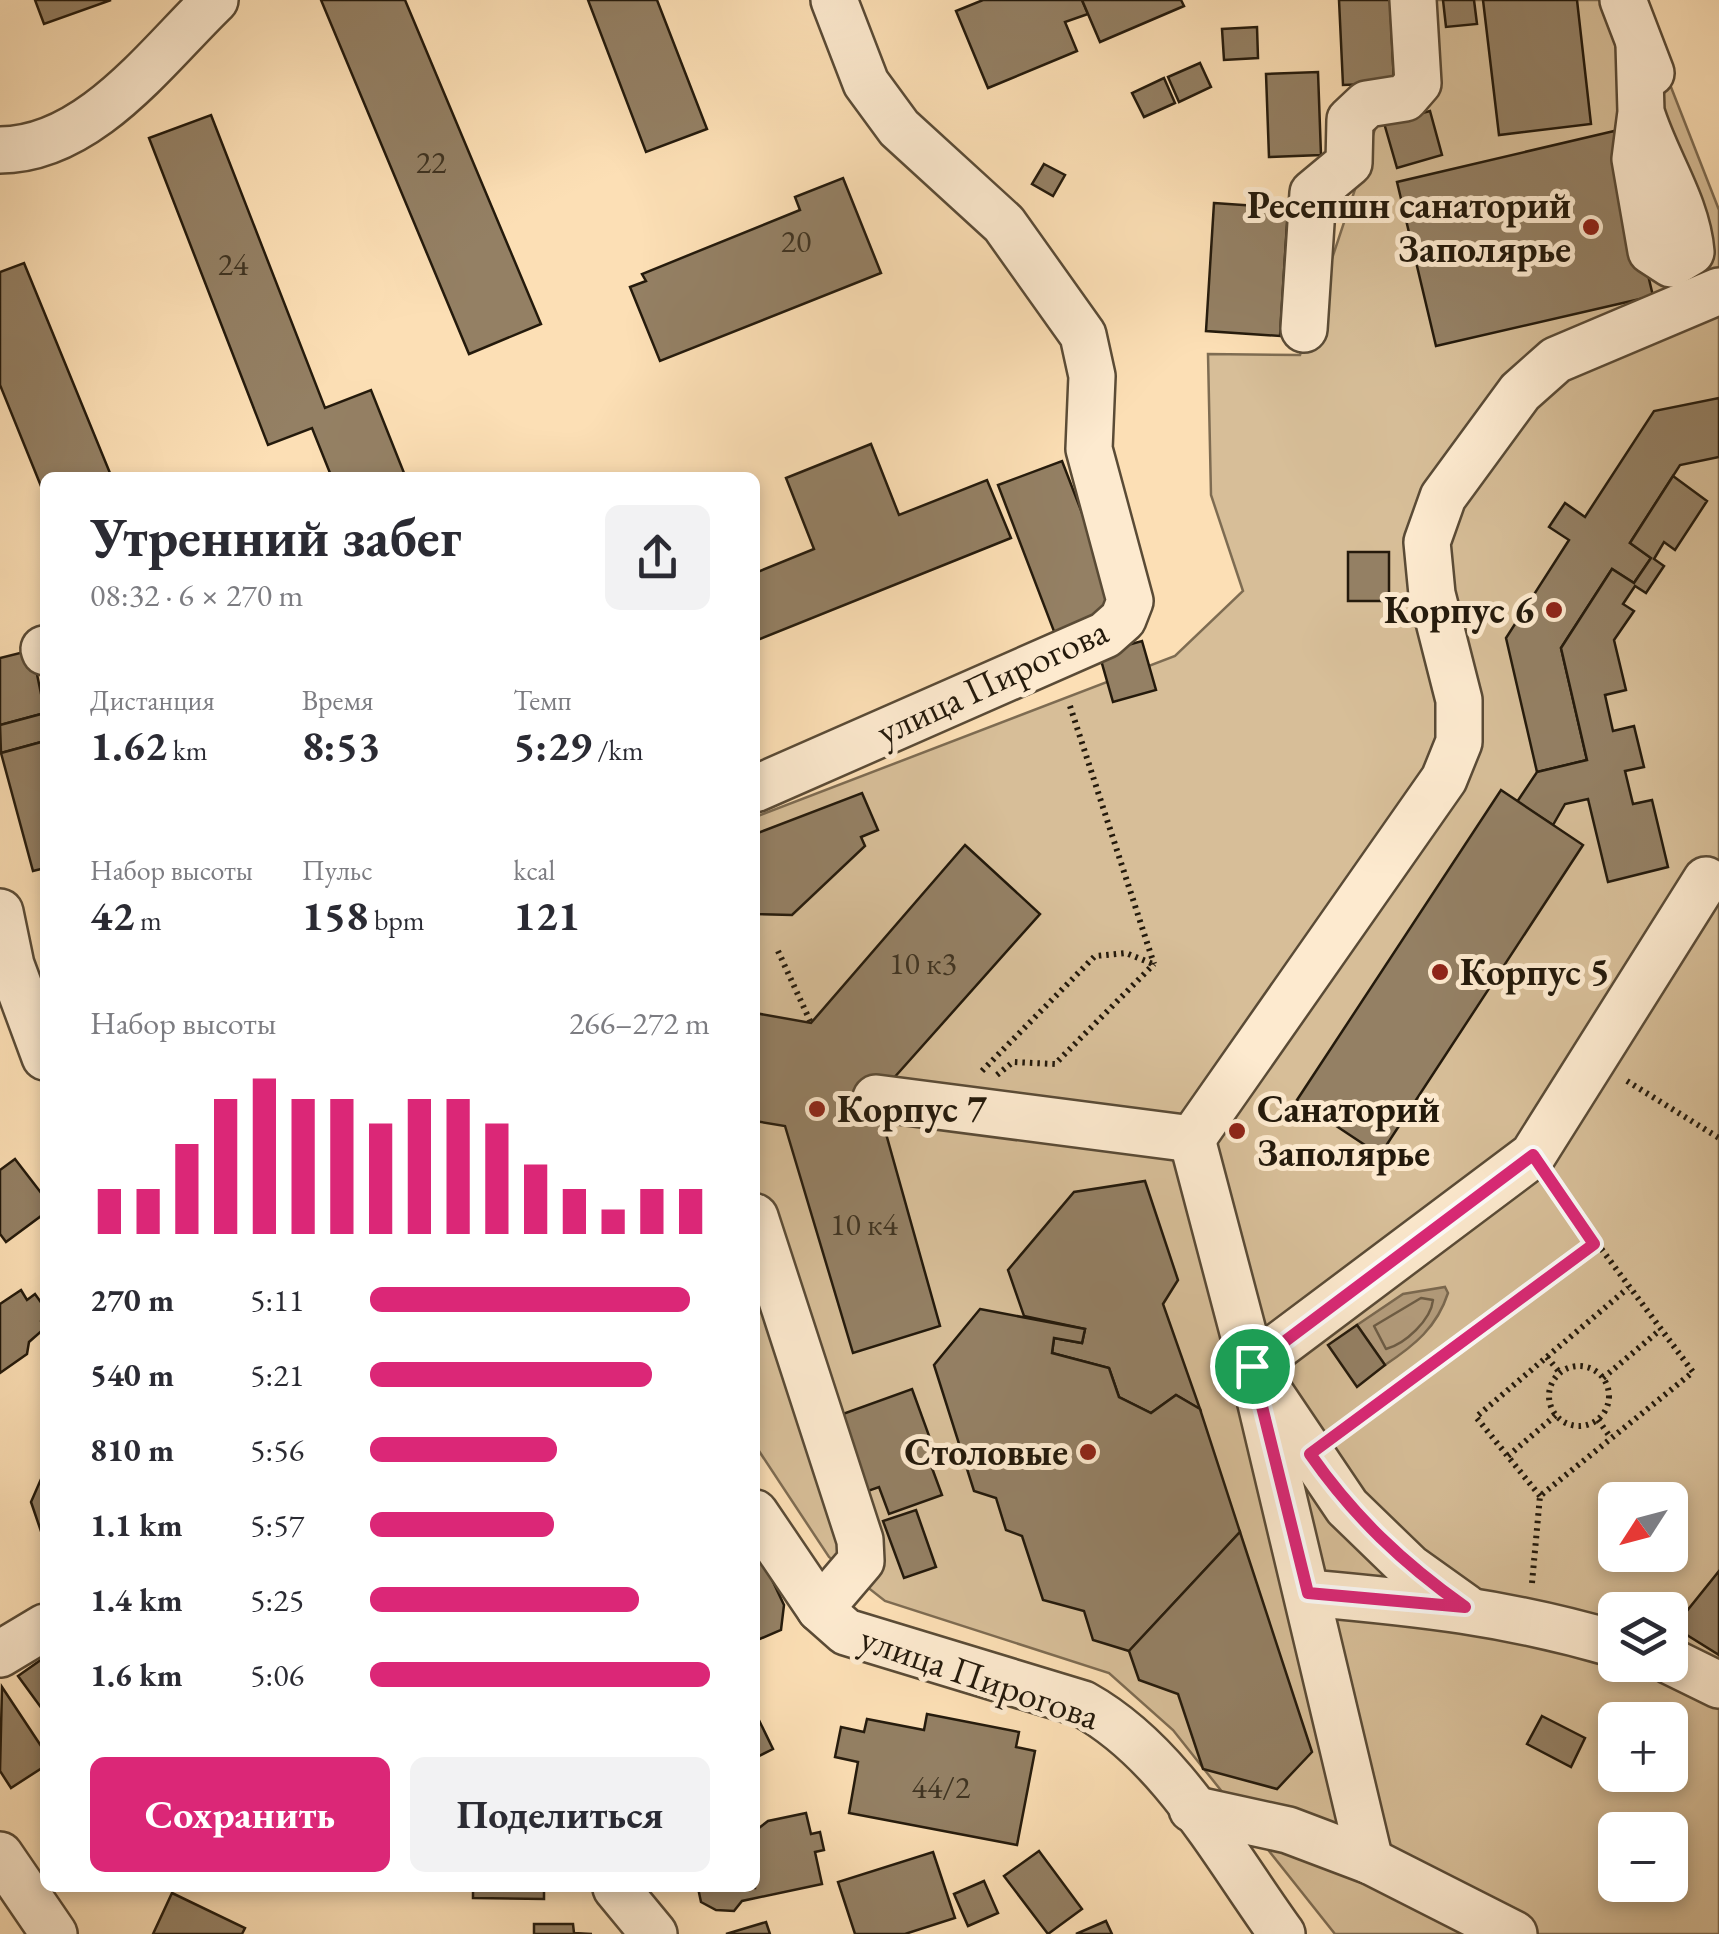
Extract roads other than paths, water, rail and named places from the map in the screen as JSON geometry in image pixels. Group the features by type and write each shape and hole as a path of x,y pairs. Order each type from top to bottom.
{"street":[{"path":"0,150 21,150 58,138 91,117 214,0"},
{"name":"улица Пирогова","path":"760,786 1105,636 1122,619 1130,601 1089,449 1092,376 1083,335 1004,224 899,128 866,83 834,0"},
{"path":"1304,328 1312,193 1349,163 1350,120 1367,104 1406,98 1418,82 1413,0"},
{"path":"1623,0 1710,220 1719,231"},
{"path":"1640,44 1640,112"},
{"path":"1370,1861 1308,1593 1192,1139 1444,779 1459,742 1459,700 1432,594 1427,542 1444,497 1520,392 1556,360 1719,291"},
{"path":"1252,1366 1533,1155 1706,880"},
{"path":"0,912 12,966 40,1044"},
{"path":"876,1098 1192,1139"},
{"path":"760,1232 860,1540 861,1562 820,1609"},
{"path":"1252,1366 1347,1507 1409,1567 1465,1607"},
{"name":"улица Пирогова","path":"760,1520 820,1609 846,1632 1083,1704 1135,1740 1192,1809 1282,1934"},
{"path":"1308,1593 1465,1607 1529,1619 1598,1639"},
{"path":"0,1654 40,1630"},
{"path":"1688,1670 1719,1685"},
{"path":"1192,1809 1288,1830 1370,1861 1514,1934"},
{"path":"0,1855 54,1934"},
{"path":"619,1892 654,1934"}],"water":[{"path":"1445,1287 1448,1293 1431,1325 1385,1365 1357,1325 1403,1294"}],"place":[{"name":"Ресепшн санаторий Заполярье","path":"1591,227"},
{"name":"Корпус 6","path":"1554,610"},
{"name":"Корпус 5","path":"1440,972"},
{"name":"Корпус 7","path":"817,1109"},
{"name":"Санаторий Заполярье","path":"1237,1131"},
{"name":"Столовые","path":"1088,1452"}]}
